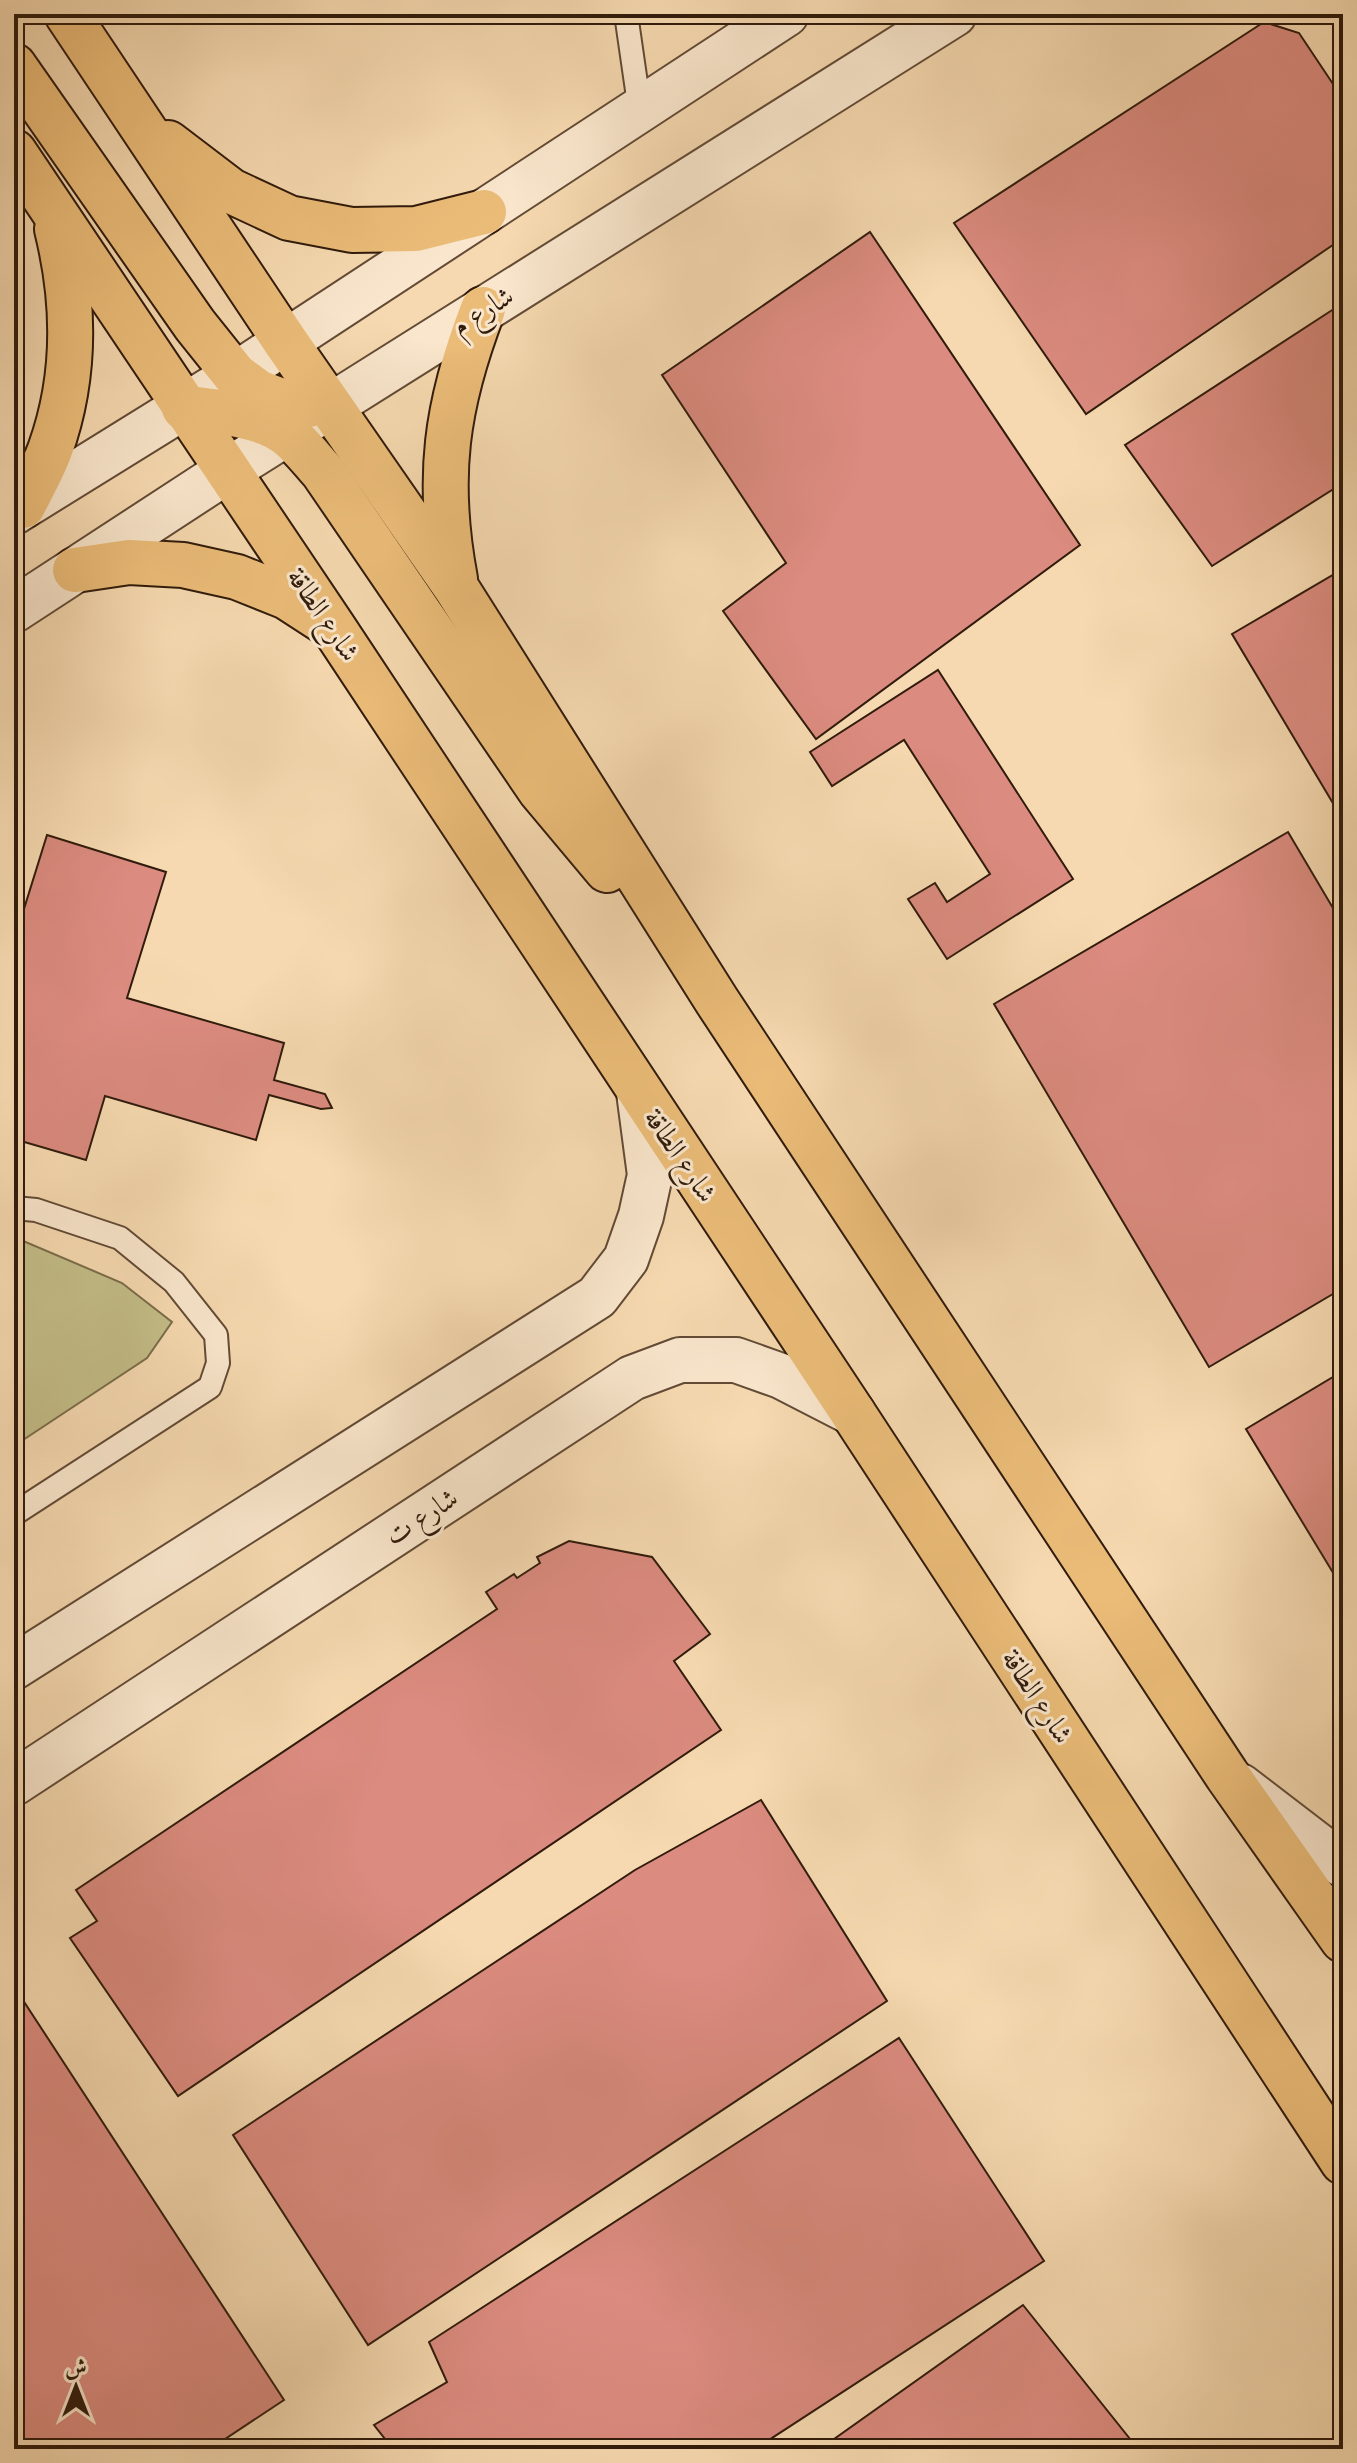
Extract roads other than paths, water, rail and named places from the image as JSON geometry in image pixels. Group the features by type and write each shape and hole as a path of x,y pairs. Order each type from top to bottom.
{"main road":[{"path":"67,14 285,341 457,589 717,1001 1227,1775 1343,1940"},
{"path":"14,66 195,325 235,375 258,392 287,403 330,406"},
{"path":"134,114 231,191 289,218 352,230 416,229 484,212"},
{"name":"شارع الطاقة","path":"14,152 333,627 853,1413 1343,2162"},
{"path":"19,509 50,450 66,391 71,329 67,267 52,207"},
{"path":"457,589 448,543 444,495 446,447 453,400 483,309"},
{"path":"184,408 228,412 261,422 287,434 323,472 540,790 717,1001"},
{"path":"75,570 129,562 183,565 237,577 287,597 333,627"}],"street":[{"path":"19,509 184,408 786,14"},
{"name":"شارع م","path":"14,610 227,471 954,14"},
{"path":"14,1667 597,1297 626,1259 641,1216 650,1175 639,1092"},
{"name":"شارع ت","path":"14,1783 632,1378 680,1360 736,1360 781,1376 853,1413"},
{"path":"1227,1775 1343,1865"}],"lane":[{"path":"626,14 640,111"},
{"path":"14,1208 36,1210 120,1238 174,1282 216,1335 218,1363 210,1387 14,1514"}]}
